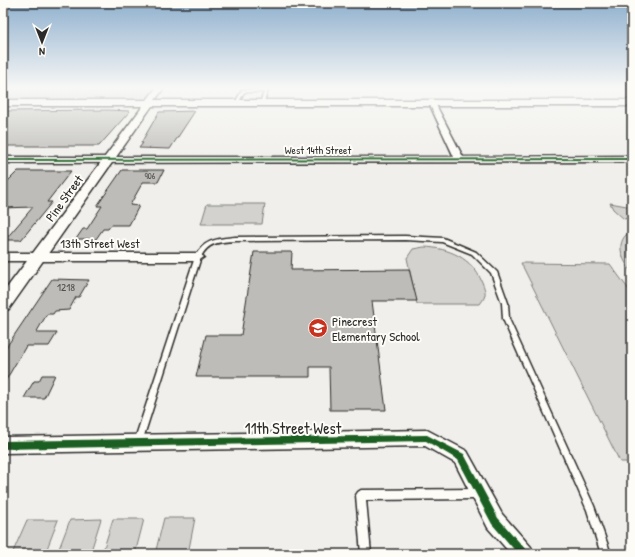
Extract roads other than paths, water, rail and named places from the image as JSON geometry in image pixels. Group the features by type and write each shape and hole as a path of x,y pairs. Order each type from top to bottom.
{"street":[{"name":"Pine Street","path":"3,305 142,114"},
{"path":"437,114 460,160"},
{"name":"West 14th Street","path":"3,160 632,160"},
{"name":"13th Street West","path":"3,257 198,257"},
{"name":"11th Street West","path":"3,445 427,438 461,457 495,520 523,554"}],"lane":[{"path":"138,442 200,249 210,242 234,239 406,238 443,240 474,253 494,272 505,303 506,319 592,509 606,554"},
{"path":"366,554 362,494 481,494"}],"place":[{"name":"Pinecrest Elementary School","path":"318,328"}]}
